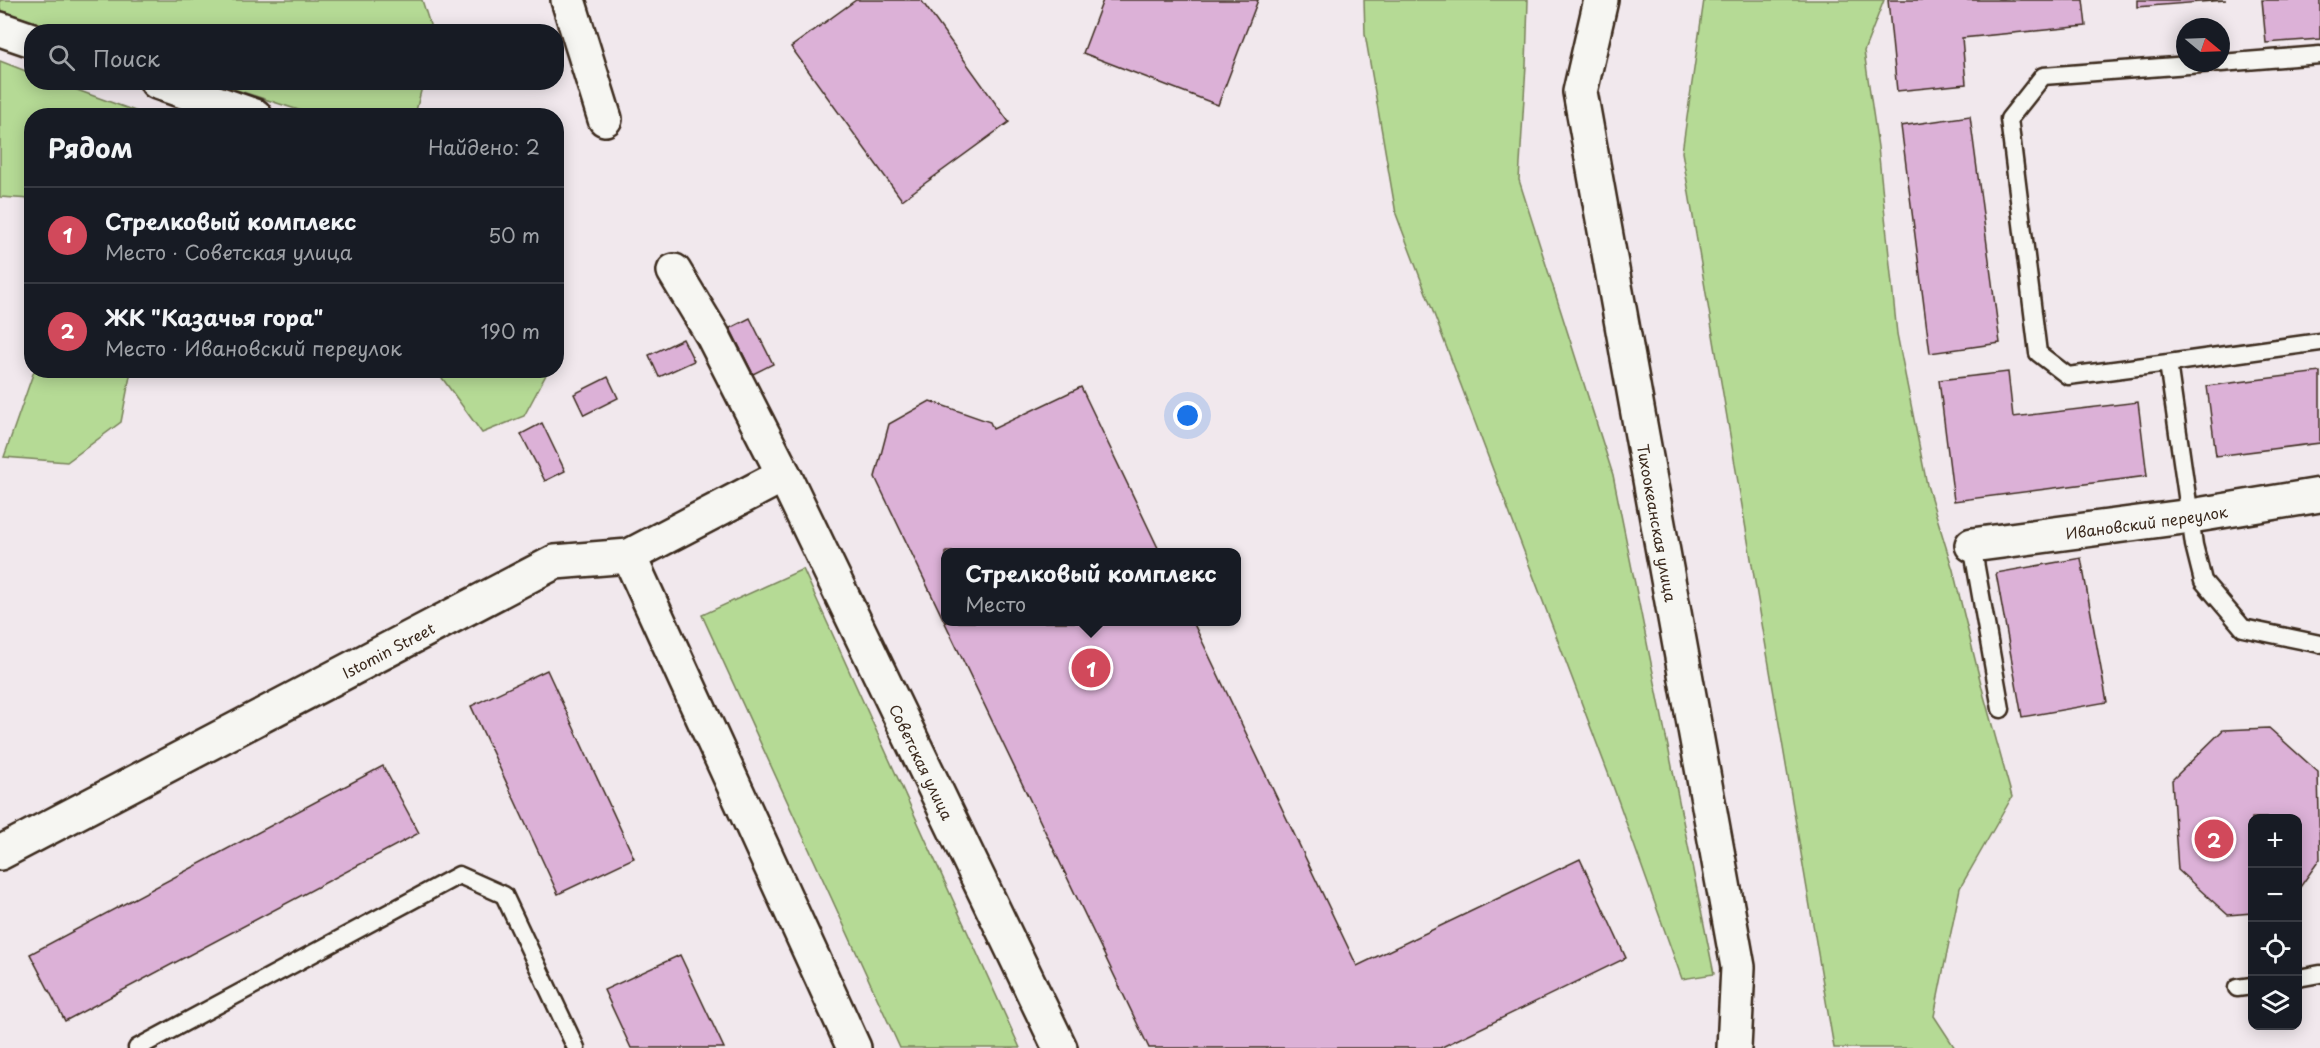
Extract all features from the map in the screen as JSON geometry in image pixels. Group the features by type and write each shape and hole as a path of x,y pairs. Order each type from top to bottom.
{"street":[{"path":"568,0 605,119"},
{"name":"Тихоокеанская улица","path":"1601,0 1580,92 1738,967 1734,1048"},
{"path":"0,29 24,37"},
{"path":"180,90 232,108"},
{"name":"Советская улица","path":"674,271 713,336 783,475 1060,1048"},
{"name":"Istomin Street","path":"0,854 555,562 629,556 783,475"},
{"name":"Ивановский переулок","path":"1972,545 2191,516 2320,495"},
{"path":"629,556 854,1048"}],"lane":[{"path":"2230,62 2320,55"},
{"path":"2176,66 2043,76 2009,119 2038,353 2068,376 2320,342"},
{"path":"2168,363 2194,545 2203,581 2243,628 2320,644"},
{"path":"1972,545 2001,710"},
{"path":"137,1048 459,875 504,895 576,1048"},
{"path":"2302,977 2320,974"}],"green space":[{"path":"0,0 422,0 430,24 40,24 0,10"},
{"path":"1364,0 1528,0 1519,180 1613,475 1714,974 1682,979 1613,786 1396,214 1365,34"},
{"path":"1704,0 1884,0 1864,51 1878,147 1897,334 1927,485 1953,570 2012,797 1960,888 1934,1016 1955,1048 1834,1048 1682,152"},
{"path":"0,61 24,70 24,90 77,90 127,108 24,108 24,199 0,197"},
{"path":"237,90 421,90 417,108 292,108"},
{"path":"32,378 130,378 121,422 67,462 4,457"},
{"path":"442,378 544,378 524,416 482,433"},
{"path":"803,569 1020,1048 900,1048 702,615"}],"building":[{"path":"856,0 921,0 1009,122 902,200 791,47"},
{"path":"1103,0 1258,0 1218,105 1083,53"},
{"path":"1888,0 2083,0 2086,26 1962,38 1966,84 1897,91"},
{"path":"2137,0 2226,0 2137,7"},
{"path":"2262,0 2320,0 2320,39 2266,43"},
{"path":"1970,116 2000,343 1930,353 1901,126"},
{"path":"750,318 773,364 753,374 730,328"},
{"path":"683,339 694,361 659,377 649,355"},
{"path":"2008,372 2013,417 2138,402 2147,476 1954,501 1939,380"},
{"path":"2320,372 2320,443 2216,456 2207,386"},
{"path":"608,377 618,398 584,415 574,394"},
{"path":"1081,387 1158,548 941,548 941,615 875,477 889,424 930,401 990,422 993,429"},
{"path":"542,423 565,471 545,481 521,434"},
{"path":"2081,558 2107,702 2022,717 1996,573"},
{"path":"946,626 1195,626 1357,966 1580,859 1626,958 1440,1048 1149,1048"},
{"path":"547,670 634,858 558,894 471,706"},
{"path":"2269,728 2318,772 2320,859 2302,884 2302,814 2248,814 2248,913 2228,915 2178,870 2172,780 2223,730"},
{"path":"383,766 419,833 65,1021 30,954"},
{"path":"680,955 724,1048 631,1048 604,990"}],"place":[{"name":"Стрелковый комплекс","path":"1091,668"},
{"name":"ЖК \"Казачья гора\"","path":"2214,839"}]}
